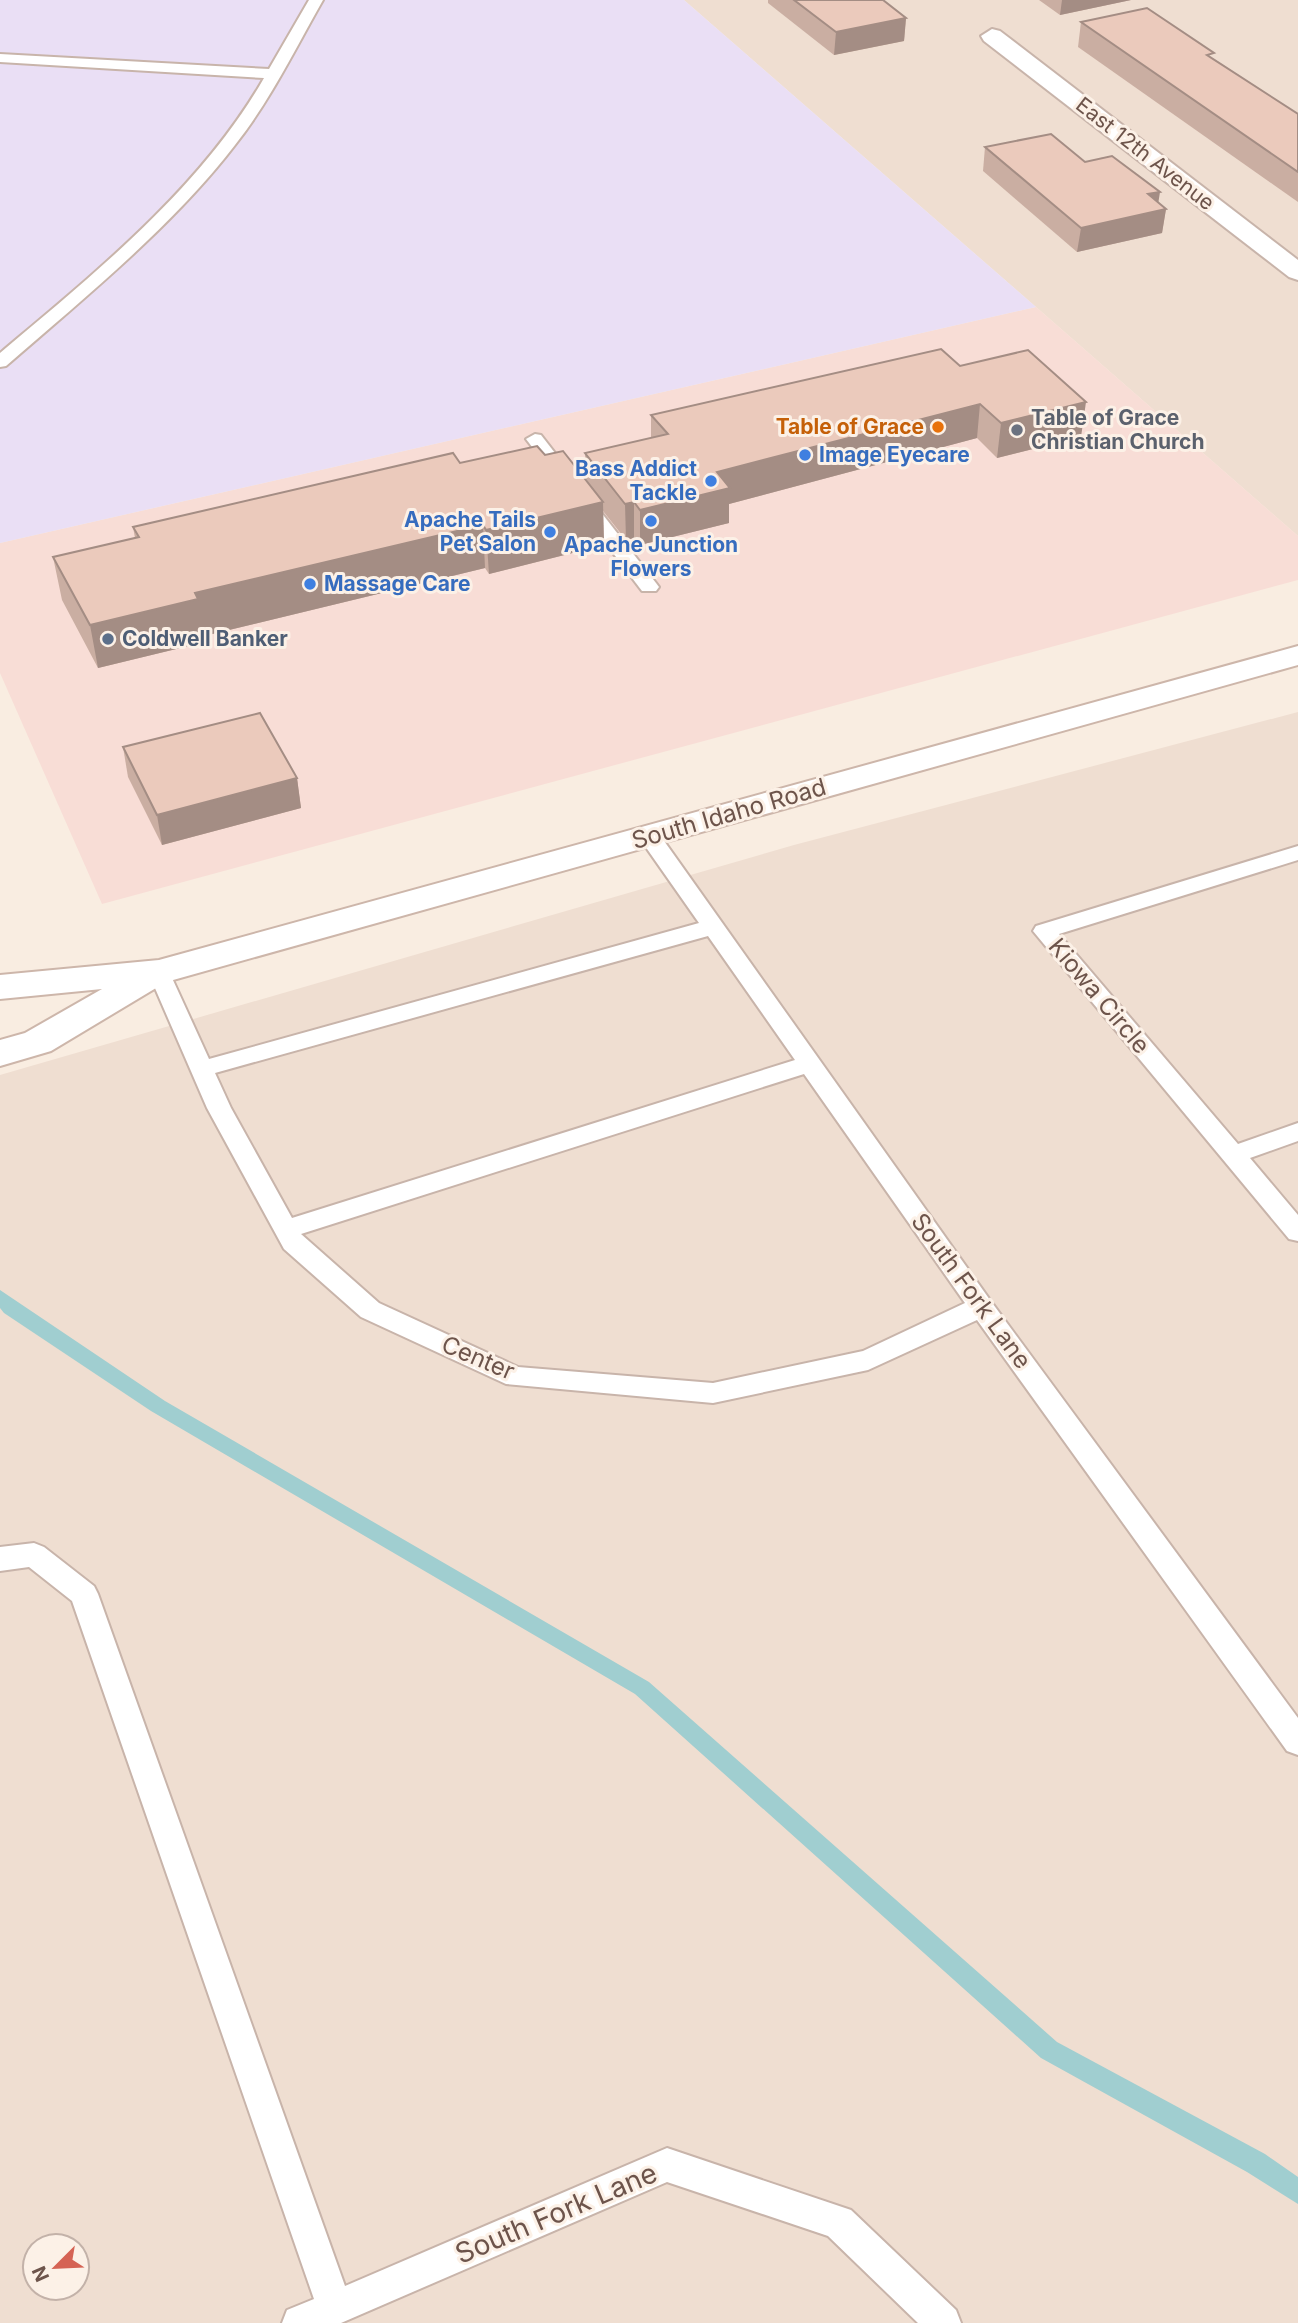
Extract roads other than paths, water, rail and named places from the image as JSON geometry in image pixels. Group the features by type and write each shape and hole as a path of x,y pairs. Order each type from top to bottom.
{"main road":[{"name":"East 12th Avenue","path":"992,36 1298,272"},
{"name":"South Idaho Road","path":"0,987 159,972 1298,654"},
{"name":"South Idaho Road","path":"0,1053 37,1042 159,972"}],"lane":[{"path":"0,362 158,221 230,142 274,74 316,0"},
{"path":"0,58 274,74"},
{"path":"535,439 649,587"},
{"name":"South Fork Lane","path":"649,836 981,1307 1298,1742"},
{"name":"Kiowa Circle","path":"1298,853 1044,931 1298,1232"},
{"path":"201,1069 713,927"},
{"name":"Center","path":"159,972 201,1069 293,1242 370,1310 515,1377 713,1393 868,1360 981,1307"},
{"path":"286,1229 809,1064"},
{"path":"1233,1155 1298,1132"},
{"path":"0,1559 34,1555 84,1594 335,2308"},
{"name":"South Fork Lane","path":"300,2323 667,2165 839,2222 943,2323"}],"waterway":[{"path":"0,1297 11,1308 158,1406 642,1688 1049,2050 1256,2163 1298,2192"}],"place":[{"name":"Table of Grace","path":"938,427"},
{"name":"Table of Grace Christian Church","path":"1017,430"},
{"name":"Image Eyecare","path":"805,455"},
{"name":"Bass Addict Tackle","path":"711,481"},
{"name":"Apache Junction Flowers","path":"651,521"},
{"name":"Apache Tails Pet Salon","path":"550,532"},
{"name":"Massage Care","path":"310,584"},
{"name":"Coldwell Banker","path":"108,639"}]}
